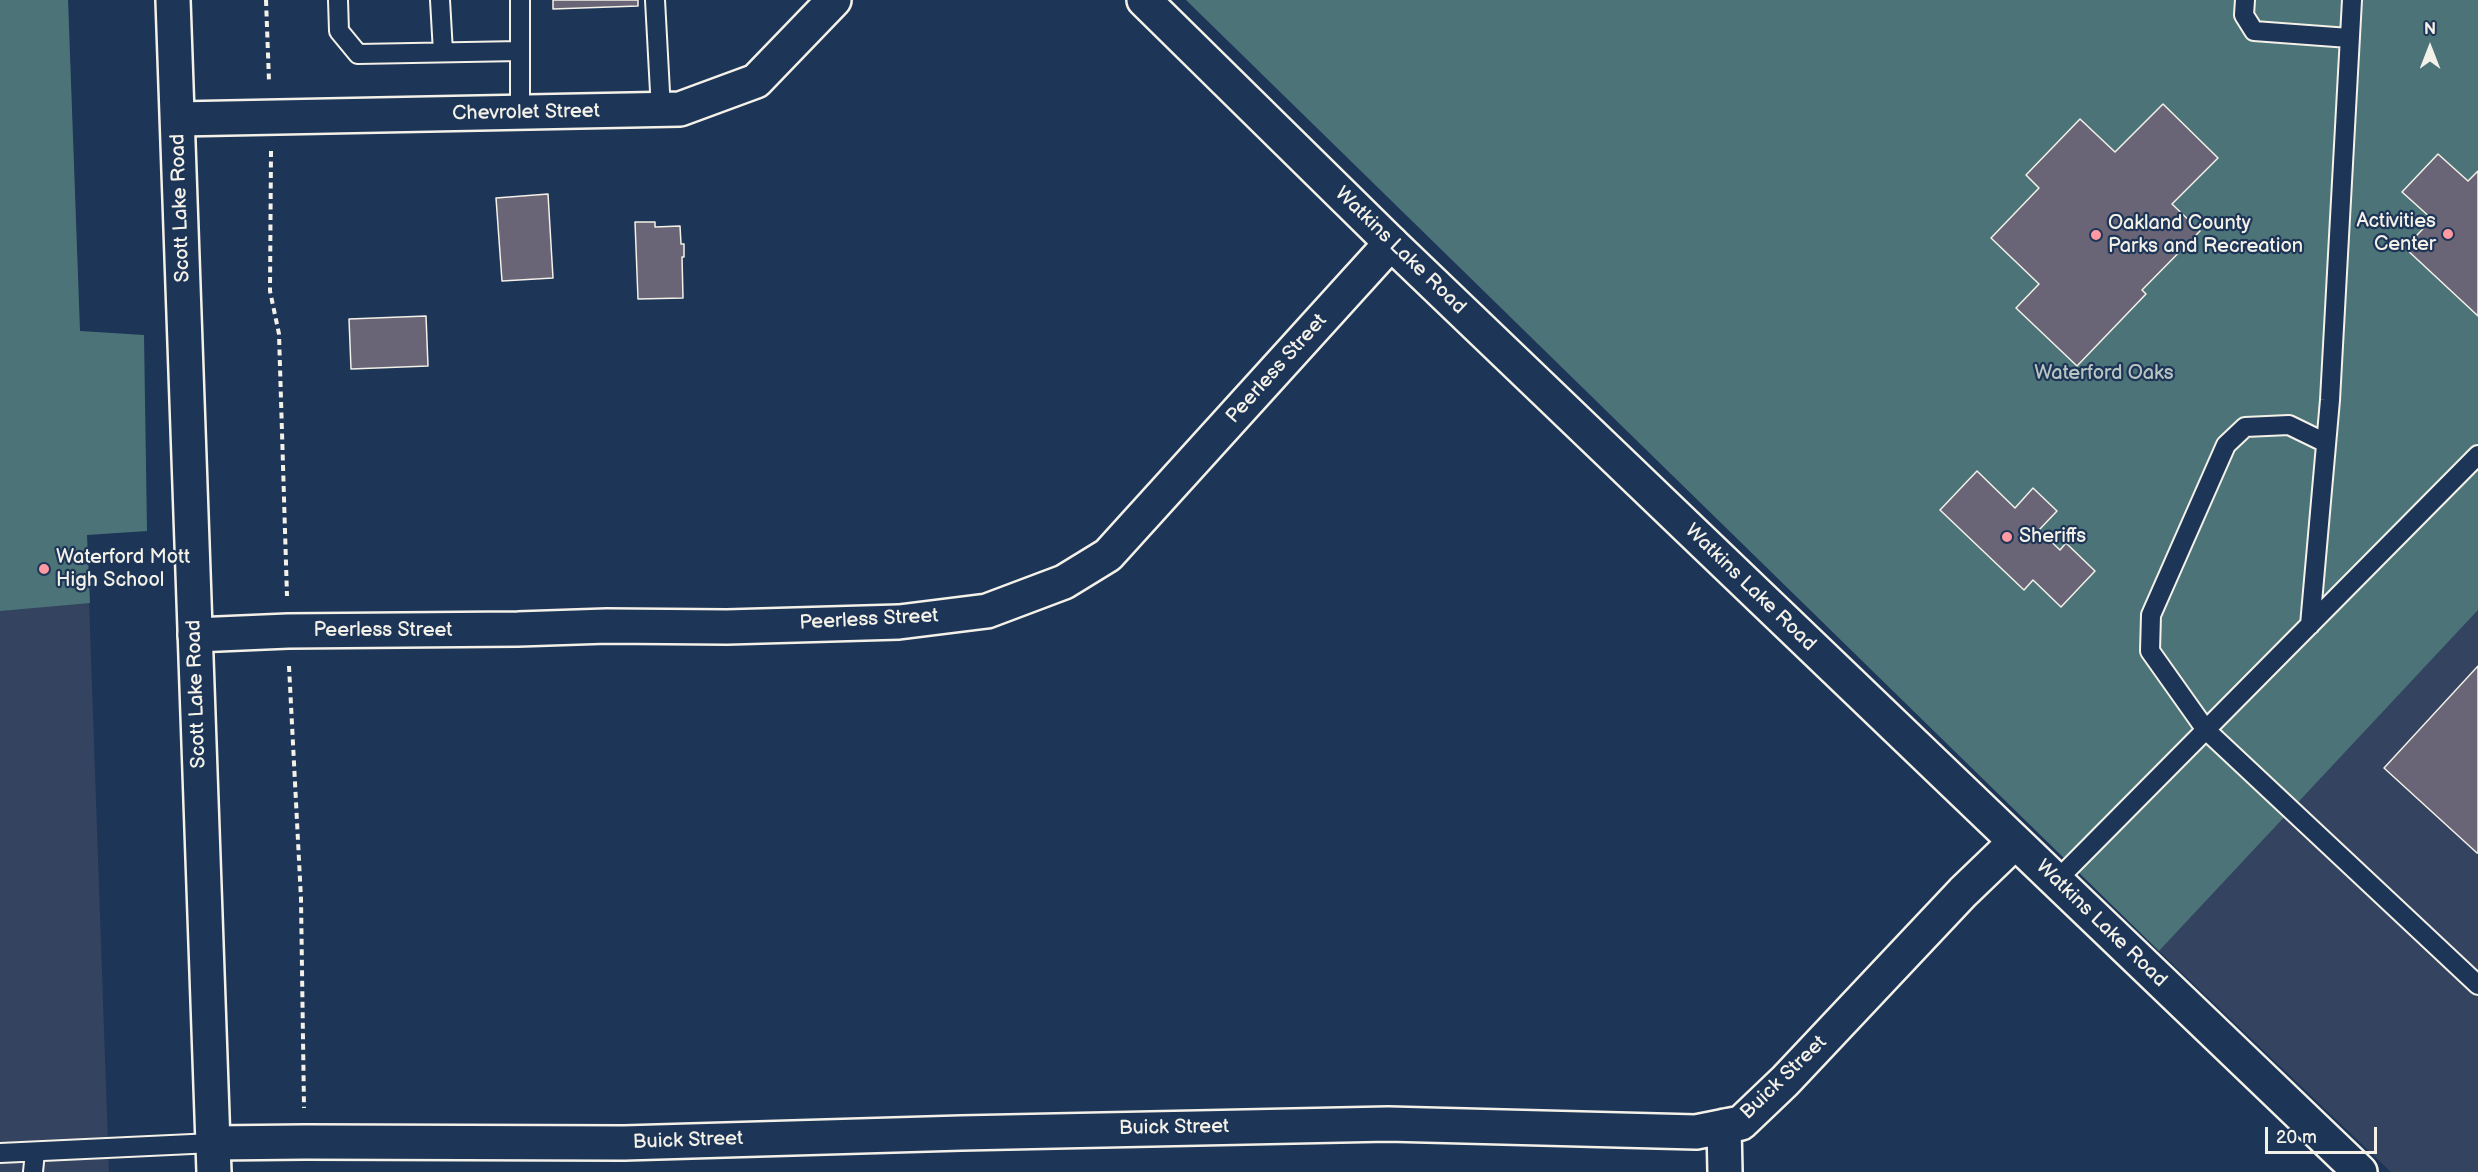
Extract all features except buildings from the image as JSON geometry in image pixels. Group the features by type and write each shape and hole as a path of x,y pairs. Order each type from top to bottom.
{"street":[{"name":"Scott Lake Road","path":"173,0 213,1158"},
{"name":"Chevrolet Street","path":"178,119 520,114 680,109 756,81 834,0"},
{"name":"Watkins Lake Road","path":"1144,0 1391,243 2360,1172"},
{"name":"Peerless Street","path":"195,635 288,631 607,626 727,627 899,622 987,611 1064,582 1108,555 1391,243"},
{"name":"Buick Street","path":"213,1158 305,1142 624,1143 1388,1124 1638,1128 1696,1132 1741,1123 1785,1081 1963,892 2015,842"},
{"path":"1724,1126 1725,1172"}],"lane":[{"path":"338,0 339,31 358,54 520,51"},
{"path":"441,0 443,52"},
{"path":"520,0 520,114"},
{"path":"655,0 662,110"},
{"path":"2245,0 2244,15 2254,31 2349,38"},
{"path":"2310,625 2326,443 2352,0"},
{"path":"2326,443 2289,425 2245,427 2226,445 2151,615 2150,651 2206,729 2478,985"},
{"path":"2056,881 2478,454"},
{"path":"0,1153 35,1152 213,1158"},
{"path":"33,1172 35,1152"}],"path":[{"path":"266,0 271,118 270,291 279,334 288,631 302,898 305,1142"}],"shaded area":[{"name":"Waterford Mott High School","path":"0,0 68,0 109,1172 0,1172"},
{"path":"2478,610 2478,1172 2391,1172 2159,951"}],"green space":[{"path":"0,0 68,0 80,331 144,335 147,531 87,535 90,603 0,611"},
{"name":"Waterford Oaks","path":"1186,0 2478,0 2478,610 2159,951"}],"place":[{"name":"Activities Center","path":"2448,234"},
{"name":"Oakland County Parks and Recreation","path":"2096,235"},
{"name":"Sheriffs","path":"2007,537"},
{"name":"Waterford Mott High School","path":"44,569"}]}
